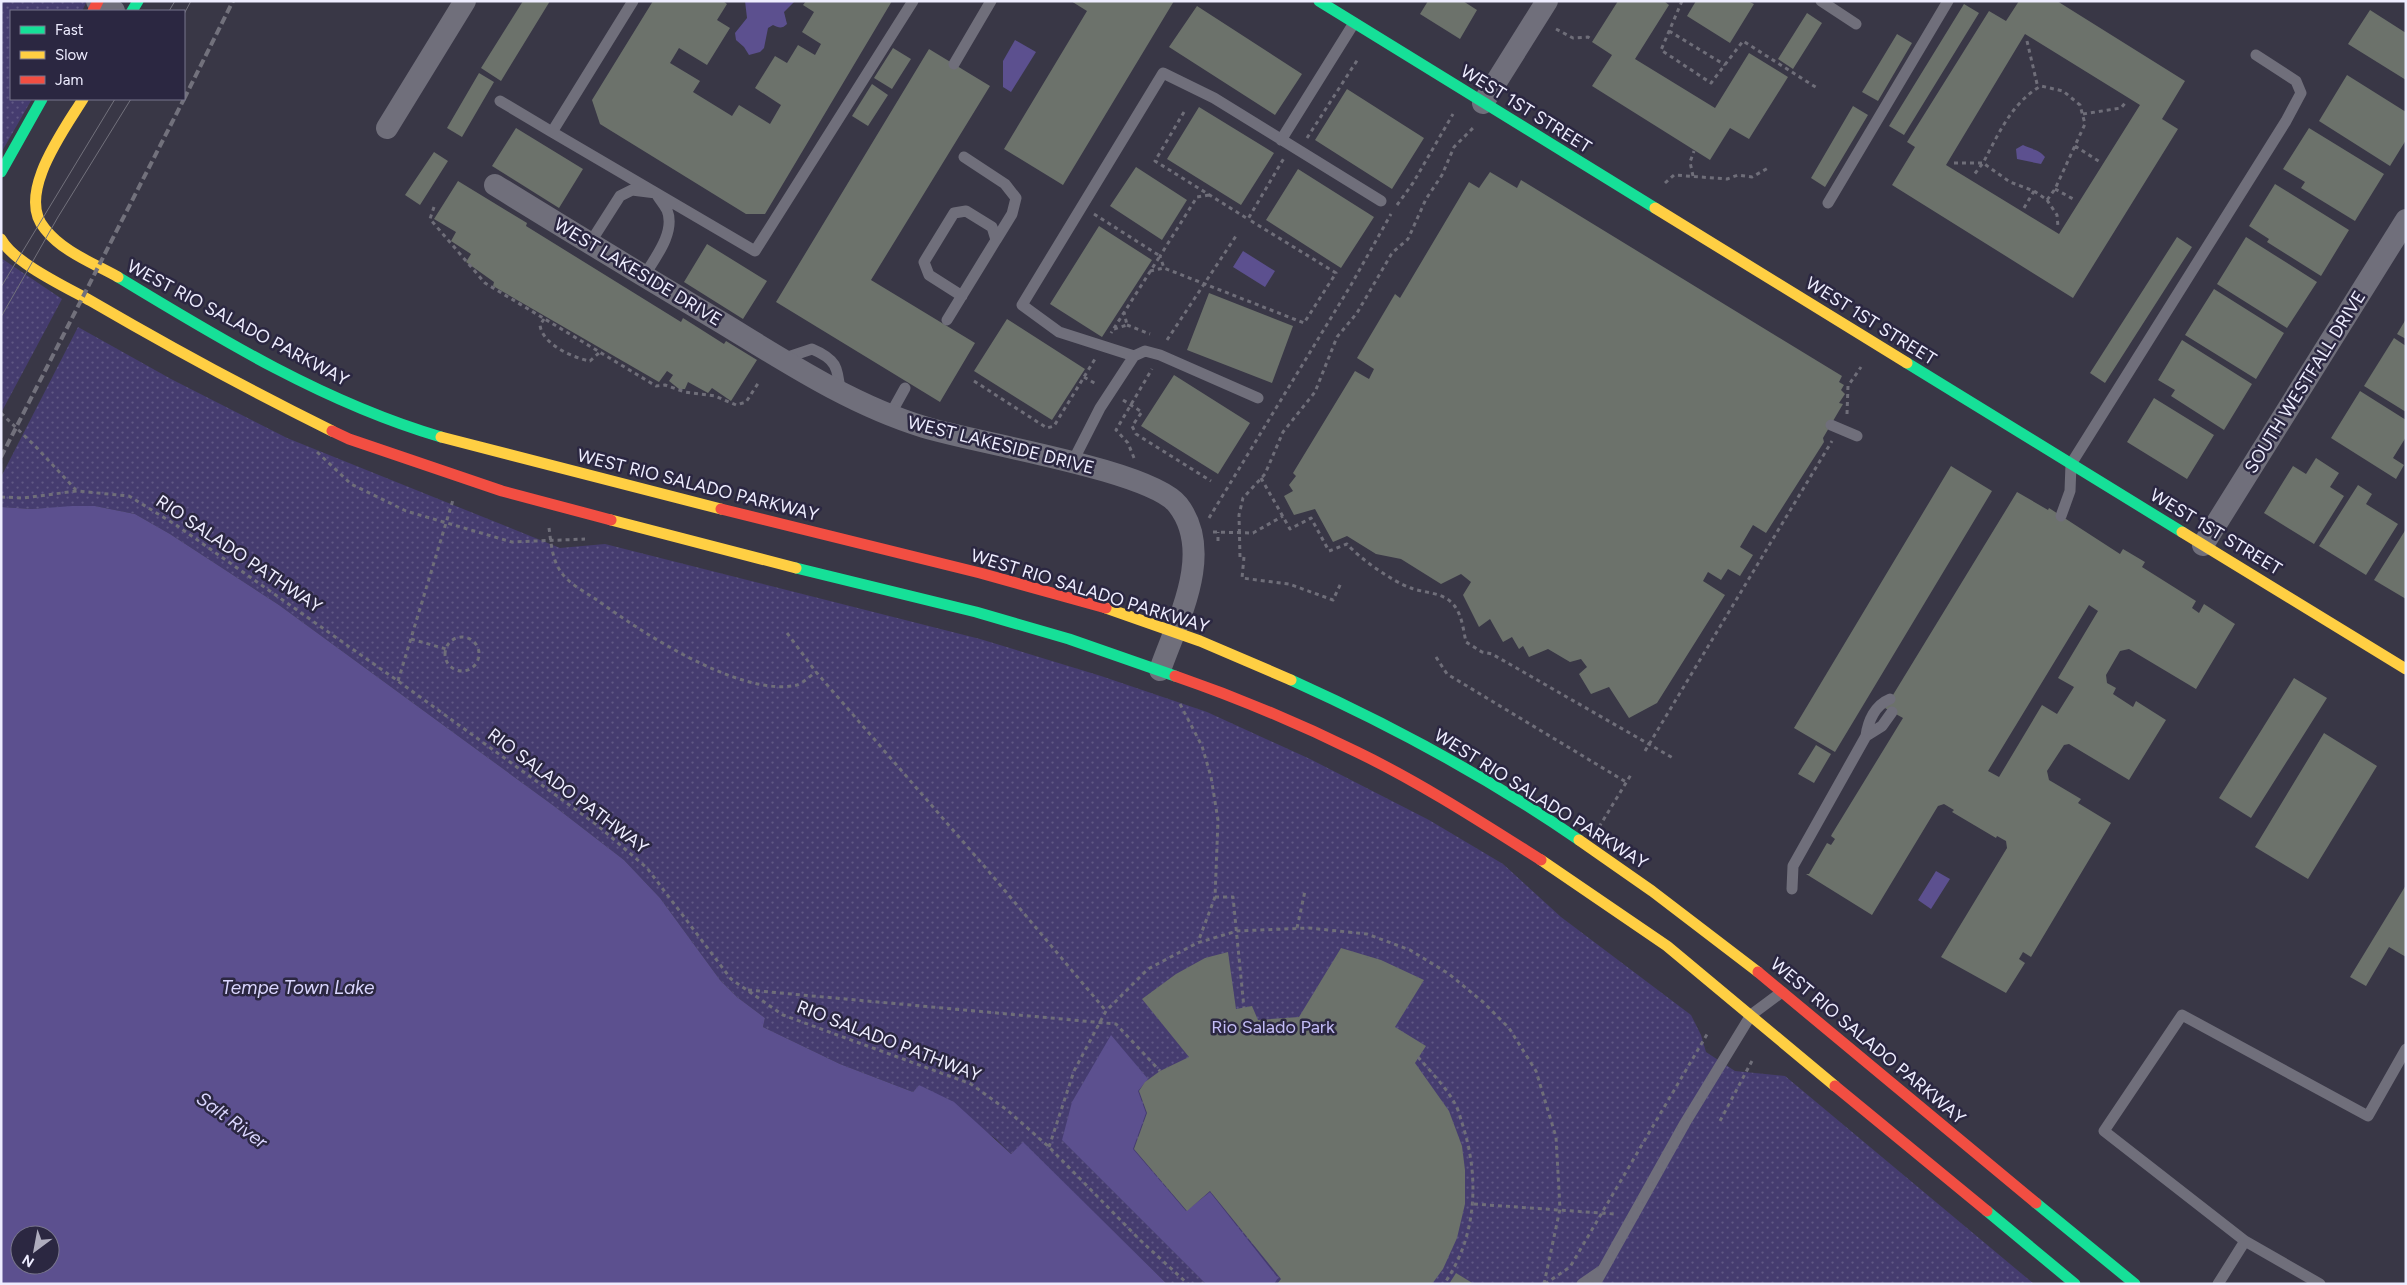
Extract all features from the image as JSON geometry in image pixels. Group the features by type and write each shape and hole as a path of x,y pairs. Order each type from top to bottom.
{"main road":[{"name":"WEST 1ST STREET","path":"1319,1 1483,104 2406,669"},
{"path":"1,172 41,100"},
{"name":"WEST RIO SALADO PARKWAY","path":"82,100 42,172 34,205 39,222 59,243 160,303 302,381 401,424 444,438 928,560 1039,590 1173,632 1232,654 1341,704 1481,778 1613,861 1711,933 2135,1284"},
{"path":"1,239 6,248 38,271 240,386 349,439 459,478 545,503 791,567 976,612 1069,639 1215,690 1307,729 1418,785 1487,826 1609,905 1667,946 2075,1284"}],"street":[{"path":"98,1 112,10"},
{"path":"387,128 465,1"},
{"path":"1483,104 1548,1"},
{"name":"WEST LAKESIDE DRIVE","path":"495,185 782,359 840,392 890,415 951,434 1072,463 1141,483 1177,503 1193,534 1195,557 1189,587 1160,670"},
{"name":"SOUTH WESTFALL DRIVE","path":"2203,545 2406,220"}],"lane":[{"path":"552,132 633,1"},
{"path":"500,101 755,251 913,1"},
{"path":"954,64 991,1"},
{"path":"1821,1 1856,24"},
{"path":"1828,203 1948,1"},
{"path":"1281,140 1354,23"},
{"path":"2061,516 2070,491 2071,464 2286,121 2301,93 2296,81 2256,55"},
{"path":"1134,356 1059,332 1022,305 1163,73 1214,98 1380,201"},
{"path":"947,320 1012,214 1016,198 1005,184 964,157"},
{"path":"590,243 620,196 632,190 656,193"},
{"path":"644,276 666,238 669,225 667,212 656,193"},
{"path":"962,296 929,275 924,262 954,213 966,211 992,227 996,240"},
{"path":"1072,463 1110,392 1134,356 1145,351 1160,355 1258,398"},
{"path":"890,415 905,388"},
{"path":"1835,427 1857,436"},
{"path":"1792,889 1793,866 1866,736 1867,727 1880,703 1890,699"},
{"path":"1866,736 1882,726 1892,712"},
{"path":"1595,1284 1685,1123 1751,1015 1782,992"},
{"path":"2320,1284 2245,1241 2104,1131 2182,1015 2368,1116 2406,1049"},
{"path":"2218,1284 2245,1241"},
{"path":"1582,1284 1603,1270"}],"path":[{"path":"1682,1 1660,50 1711,84 1743,41 1817,88"},
{"path":"1556,29 1573,38 1588,37 1591,39"},
{"path":"1669,31 1725,65"},
{"path":"2027,40 2038,88"},
{"path":"1248,219 1285,156 1306,139 1358,58"},
{"path":"1973,176 1983,163 2007,120 2027,94 2041,86 2063,91 2080,105 2085,124 2055,189 2047,200"},
{"path":"2082,114 2121,108 2126,102"},
{"path":"1150,271 1164,268 1304,323 1336,273 1155,161 1184,112"},
{"path":"1207,521 1454,114"},
{"path":"1342,583 1332,600 1289,584 1242,578 1239,515 1243,498 1261,478 1274,457 1283,432 1315,392 1337,337 1357,313 1392,254 1408,239 1426,199 1442,175 1454,147 1474,127"},
{"path":"2074,146 2100,162"},
{"path":"1692,176 1690,162 1694,151"},
{"path":"1954,163 1983,163 2010,182 2034,191 2047,200 2057,215 2058,227"},
{"path":"1665,183 1674,175 1727,179 1738,175 1752,177 1768,168"},
{"path":"2055,189 2075,200"},
{"path":"2024,208 2034,191"},
{"path":"974,381 1047,428 1054,426 1197,197 1210,195"},
{"path":"434,207 430,218 485,283 656,386 665,385 685,392 715,396 736,405 746,402 759,382"},
{"path":"1083,207 1160,256 1164,268"},
{"path":"1134,460 1128,443 1116,430 1160,355 1236,236"},
{"path":"1124,312 1127,324"},
{"path":"544,319 540,325 540,330 550,342 572,355 590,360 600,352"},
{"path":"1113,330 1127,324 1152,334"},
{"path":"1160,338 1169,341"},
{"path":"1645,751 1835,427 1846,416 1848,386 1861,367"},
{"path":"1084,377 1142,412 1132,426 1136,434 1211,481"},
{"path":"1,413 77,491"},
{"path":"316,451 352,484 406,511 446,524 512,542 594,539"},
{"path":"398,681 459,478"},
{"path":"1261,478 1290,529 1311,518 1329,551 1347,544 1357,555 1408,588 1438,594 1452,602 1461,618 1466,642 1482,652 1492,654 1673,758"},
{"name":"RIO SALADO PATHWAY","path":"1,497 23,498 77,491 129,496 176,525 398,681 597,825 647,868 731,979 783,1015 971,1084 1007,1110 1049,1146 1140,1240 1188,1284"},
{"path":"545,503 557,566 568,580 635,628 689,658 735,678 772,686 799,685 816,672"},
{"path":"1210,532 1253,533 1282,516"},
{"path":"1218,532 1218,541"},
{"path":"787,633 816,672 979,859 1106,1011"},
{"path":"456,638 467,638 476,644 478,660 475,665 466,671 455,670 446,662 446,649 451,641 456,638"},
{"path":"412,639 446,649"},
{"path":"1436,657 1447,674 1626,782"},
{"path":"1181,698 1180,705 1202,746 1211,777 1218,820 1215,897 1197,943"},
{"path":"1598,827 1632,773"},
{"path":"1297,928 1306,891"},
{"path":"1215,897 1233,898 1244,1008"},
{"path":"1049,1146 1074,1071 1106,1011 1148,969 1197,943 1237,930 1297,928 1367,934 1410,950 1449,974 1483,1002 1509,1028 1536,1071 1556,1137 1560,1209 1544,1284"},
{"path":"746,989 1049,1017 1099,1024 1116,1024 1160,1071"},
{"path":"1544,1284 1570,1267 1709,1031"},
{"path":"1418,1057 1455,1102 1469,1144 1474,1204 1471,1223 1456,1266 1444,1284"},
{"path":"1720,1121 1753,1059"},
{"path":"1474,1204 1604,1212 1632,1218"}],"green space":[{"path":"1,1 87,1 82,10 10,10 10,100 31,100 1,153"},
{"path":"1,258 62,299 1,413"},
{"name":"Rio Salado Park","path":"78,327 171,379 287,438 560,548 605,544 980,639 1101,676 1207,712 1310,759 1429,820 1503,864 1561,917 1691,1015 1701,1035 1706,1052 1735,1071 1785,1076 2034,1284 1167,1284 1023,1143 1011,1154 996,1139 919,1085 913,1092 840,1064 763,1027 765,1018 737,997 720,980 660,898 624,860 554,806 279,605 170,534 135,514 95,506 32,509 1,507 1,477"}],"water":[{"path":"745,1 794,2 784,12 787,24 782,27 773,25 768,28 764,48 760,52 749,55 736,40 735,33 747,18"},
{"path":"1015,40 1036,52 1011,92 1003,87 1003,61"},
{"path":"2023,145 2043,154 2045,157 2041,164 2017,159 2016,149"},
{"path":"1243,251 1275,271 1265,287 1233,267"},
{"name":"Tempe Town Lake","path":"95,506 135,514 170,534 279,605 554,806 624,860 660,898 720,980 737,997 765,1018 763,1027 840,1064 913,1092 919,1085 954,1102 1011,1154 1023,1142 1167,1284 1,1284 1,507 32,509"},
{"path":"1936,871 1950,879 1931,909 1918,900"},
{"path":"1111,1035 1148,1079 1138,1091 1146,1113 1133,1149 1186,1211 1210,1192 1278,1278 1274,1284 1206,1284 1062,1140 1072,1102"}],"building":[{"path":"523,1 550,1 501,81 481,68"},
{"path":"653,1 723,1 727,4 717,20 730,28 707,65 679,48 670,63 700,81 693,92 732,116 739,105 770,124 781,105 755,88 775,56 787,63 798,45 815,55 821,44 802,32 814,12 803,5 806,1 892,1 765,214 746,214 600,124 592,100"},
{"path":"1071,1 1174,1 1063,185 1004,149 1087,11"},
{"path":"1428,1 1463,1 1477,10 1460,39 1420,14"},
{"path":"1618,1 1664,1 1669,5 1635,59 1715,108 1749,53 1788,77 1749,139 1730,128 1710,160 1592,86 1612,55 1592,42"},
{"path":"1696,1 1748,1 1754,4 1730,43 1687,16"},
{"path":"2019,1 2057,1 2185,81 2162,119 2178,129 2073,298 1892,185 1915,147 1907,142 1989,11 2006,21","holes":["2025,34 2140,105 2059,234 1946,165"]},
{"path":"1964,4 1979,13 1904,135 1889,126"},
{"path":"1197,6 1302,74 1275,115 1169,47"},
{"path":"2370,10 2406,33 2406,80 2348,44"},
{"path":"1807,13 1822,23 1793,69 1778,59"},
{"path":"1897,34 1912,43 1878,101 1862,92"},
{"path":"893,48 911,59 892,89 874,78"},
{"path":"929,49 990,86 871,280 975,343 940,402 776,302"},
{"path":"479,73 494,82 462,137 447,128"},
{"path":"2347,75 2406,112 2406,140 2390,166 2319,121"},
{"path":"872,84 888,95 868,126 852,116"},
{"path":"1347,89 1424,138 1392,189 1315,140"},
{"path":"1853,106 1868,115 1825,187 1811,178"},
{"path":"1199,107 1274,153 1241,205 1167,159"},
{"path":"516,128 583,169 559,208 492,166"},
{"path":"2309,128 2384,174 2355,221 2301,188 2305,182 2283,169"},
{"path":"434,152 448,161 420,205 405,195"},
{"path":"1136,167 1187,200 1162,240 1110,206"},
{"path":"1298,169 1374,217 1341,268 1266,220"},
{"path":"1490,172 1517,188 1521,180 1842,376 1839,382 1844,385 1841,390 1845,394 1839,403 1843,404 1823,438 1824,442 1766,533 1753,525 1740,547 1753,555 1740,576 1728,569 1721,580 1708,572 1703,581 1725,595 1657,703 1629,718 1609,687 1591,694 1579,674 1587,667 1581,659 1570,662 1548,649 1529,657 1523,646 1519,649 1512,637 1503,642 1490,619 1479,627 1463,595 1471,582 1461,574 1441,584 1401,559 1376,554 1347,536 1333,542 1315,509 1294,515 1284,496 1293,491 1289,485 1296,476 1293,473 1355,371 1369,379 1374,369 1357,358 1395,294 1400,298 1469,182 1479,188"},
{"path":"458,181 527,223 526,226 681,322 683,318 724,344 726,341 757,360 731,401 712,388 708,393 688,382 685,389 679,389 669,381 673,375 667,371 659,382 493,286 494,282 466,262 471,254 451,241 456,232 434,219"},
{"path":"2275,184 2349,230 2321,276 2267,242 2269,239 2249,226"},
{"path":"1099,226 1152,260 1102,337 1050,304"},
{"path":"2177,237 2192,247 2105,383 2090,373"},
{"path":"2246,237 2317,282 2287,328 2217,284"},
{"path":"707,244 767,281 743,319 684,282"},
{"path":"2214,289 2284,333 2256,379 2185,335"},
{"path":"1209,293 1293,326 1272,383 1187,350"},
{"path":"1007,319 1085,369 1052,420 974,371"},
{"path":"2406,319 2406,339 2397,334"},
{"path":"2394,338 2406,346 2406,412 2364,386"},
{"path":"2182,340 2252,384 2224,430 2171,396 2175,390 2158,380"},
{"path":"1174,375 1250,423 1218,474 1141,426"},
{"path":"2360,391 2406,420 2406,437 2393,458 2404,465 2396,479 2331,438"},
{"path":"2154,398 2214,435 2187,479 2127,442"},
{"path":"2316,458 2339,473 2330,487 2344,496 2314,544 2264,513 2293,466 2306,474"},
{"path":"1951,466 1992,491 1835,752 1794,728"},
{"path":"2358,485 2372,494 2366,504 2398,524 2366,575 2319,546"},
{"path":"2017,492 2048,510 2049,508 2120,554 2123,549 2145,562 2142,567 2196,601 2192,608 2199,613 2204,604 2235,624 2196,689 2129,649 2120,651 2106,675 2107,683 2116,688 2113,694 2133,707 2136,701 2166,720 2129,780 2069,744 2064,745 2047,771 2049,780 2081,799 2078,803 2111,823 2031,957 2023,952 2019,959 2025,963 2006,993 1941,957 2007,848 2006,841 1997,836 1996,838 1952,812 1954,810 1944,804 1938,806 1872,915 1806,874 1809,874 1827,843 1831,845 1835,839 1831,836 1832,834 1903,718 1885,708","holes":["2089,605 2098,611 2058,678 2074,687 2057,714 2042,705 1999,777 1988,771"]},
{"path":"2406,529 2406,599 2374,580"},
{"path":"2294,678 2327,698 2251,818 2219,798"},
{"path":"2324,733 2377,766 2308,879 2255,847"},
{"path":"1816,745 1831,754 1814,783 1798,774"},
{"path":"2406,885 2406,957 2389,947 2366,986 2350,977"},
{"path":"1341,948 1381,960 1424,980 1395,1027 1426,1046 1415,1063 1449,1111 1462,1146 1465,1170 1465,1204 1457,1238 1443,1269 1432,1284 1277,1284 1281,1279 1210,1191 1187,1211 1134,1149 1147,1113 1139,1091 1145,1082 1160,1071 1189,1057 1142,999 1176,974 1205,958 1228,952 1236,1009 1252,1006 1258,1020 1299,1017"},
{"path":"1456,1273 1474,1284 1449,1284"}],"tram line":[{"path":"170,10 175,1"},
{"path":"185,12 191,1"},
{"path":"1,287 114,100"},
{"path":"1,317 58,217 130,100"}],"railway":[{"path":"185,97 233,1"},
{"path":"1,457 183,100"}],"traffic: fast":[{"path":"133,10 138,1"},
{"path":"1319,1 1655,208"},
{"path":"1,172 41,100"},
{"path":"118,277 234,346 315,388 398,423 441,437"},
{"path":"1907,363 2182,532"},
{"path":"796,568 976,612 1069,639 1175,676"},
{"path":"1291,680 1366,715 1439,754 1510,795 1579,840"},
{"path":"2036,1203 2135,1284"},
{"path":"1987,1211 2075,1284"}],"traffic: slow":[{"path":"82,100 46,163 39,181 36,199 37,215 52,237 69,251 118,277"},
{"path":"1655,208 1907,363"},
{"path":"1,239 17,257 41,274 210,368 332,431"},
{"path":"441,437 721,509"},
{"path":"611,520 796,568"},
{"path":"2182,532 2406,669"},
{"path":"1106,608 1200,641 1291,680"},
{"path":"1579,840 1652,891 1758,972"},
{"path":"1541,860 1667,946 1835,1086"}],"traffic: jam":[{"path":"94,10 98,1"},
{"path":"332,431 349,439 502,491 611,520"},
{"path":"721,509 980,573 1106,608"},
{"path":"1175,676 1267,711 1381,764 1428,790 1541,860"},
{"path":"1758,972 2036,1203"},
{"path":"1835,1086 1987,1211"}],"water label":[{"name":"Salt River","path":"232,1120"}]}
